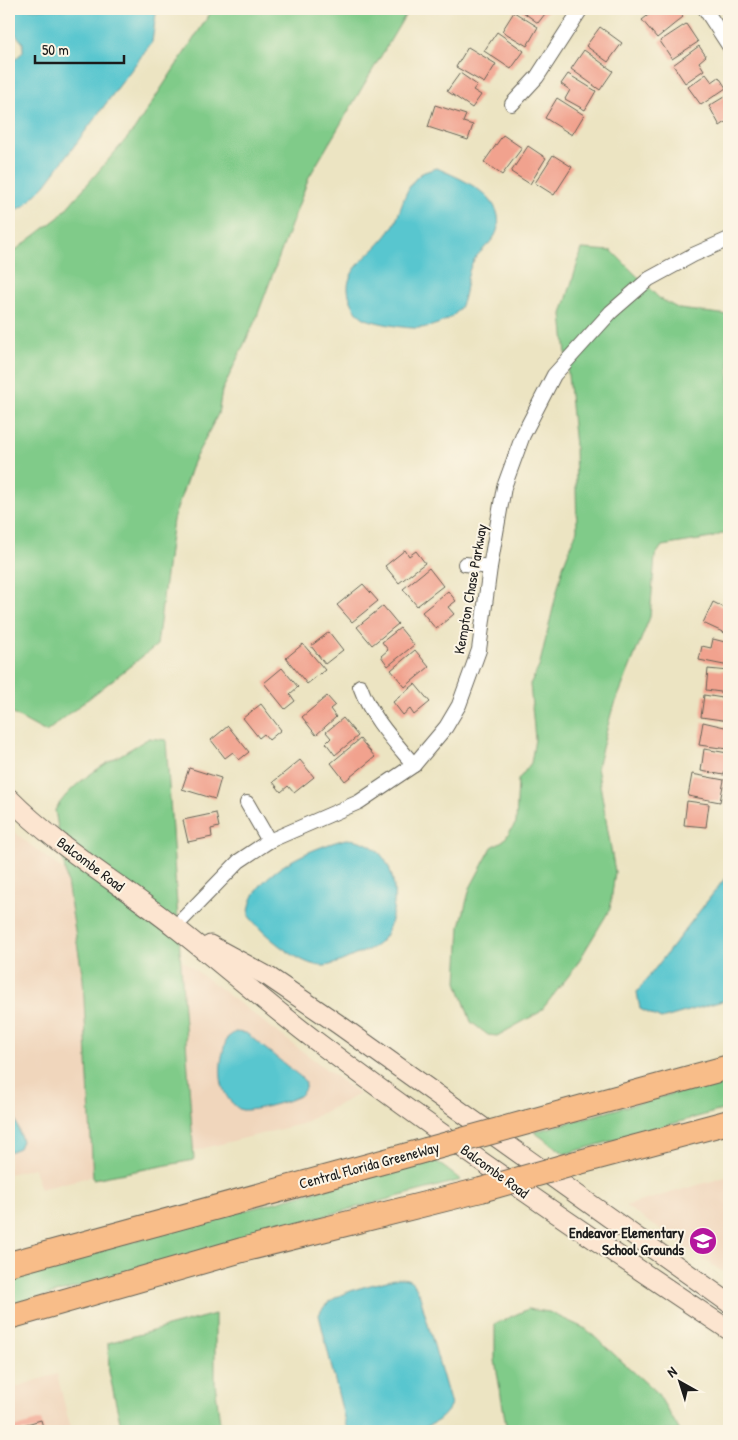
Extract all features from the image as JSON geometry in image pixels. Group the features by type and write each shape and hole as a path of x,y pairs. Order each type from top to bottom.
{"highway":[{"name":"Central Florida GreeneWay","path":"9,1264 729,1067"},
{"path":"9,1317 242,1250 481,1190 729,1122"},
{"path":"9,1249 230,1204"}],"street":[{"path":"512,104 537,77 581,9"},
{"path":"706,9 729,46"},
{"name":"Kempton Chase Parkway","path":"175,927 239,861 269,841 359,802 414,765 446,727 459,705 479,650 490,567 504,487 523,435 554,375 611,312 649,279 693,255 729,239"},
{"path":"465,564 490,567"},
{"path":"360,686 367,705 377,721 414,765"},
{"name":"Balcombe Road","path":"9,798 65,845 175,927 303,1031 381,1089 530,1197 729,1330"},
{"path":"247,803 269,841"},
{"name":"Balcombe Road","path":"175,927 270,977 412,1075 729,1303"}],"shaded area":[{"path":"9,828 359,1094 301,1124 40,1189 34,1168 9,1174"},
{"name":"Endeavor Elementary School Grounds","path":"729,1176 729,1276 625,1206"},
{"path":"57,1374 71,1431 9,1431 9,1389"}],"green space":[{"path":"213,9 409,9 309,177 256,319 222,391 218,414 193,462 173,520 157,645 46,732 9,712 9,253 13,252 59,217 134,130"},
{"path":"582,249 612,251 659,298 679,309 729,315 729,531 711,538 662,546 655,556 650,617 611,714 597,767 615,872 610,909 574,969 540,1012 497,1036 488,1035 471,1022 457,982 460,926 470,888 492,847 504,840 516,823 518,780 531,763 535,739 530,684 539,667 563,566 577,530 575,446 562,314"},
{"path":"149,738 166,740 194,1160 93,1179 83,979 55,810 63,798 85,778"},
{"path":"729,1078 729,1108 565,1154 534,1132"},
{"path":"433,1159 461,1180 297,1223 270,1228 268,1235 9,1306 9,1275"},
{"path":"528,1309 549,1312 586,1329 658,1394 680,1431 507,1431 495,1360 495,1324"},
{"path":"215,1314 215,1383 221,1431 122,1431 109,1372 108,1343"}],"water":[{"path":"9,9 161,9 156,14 152,42 45,185 23,207 9,212 9,65 23,52 23,43 9,26"},
{"path":"437,168 468,183 487,197 494,206 498,216 497,232 472,263 463,301 453,316 439,324 419,328 407,328 366,319 353,306 349,296 348,288 351,276 358,265 392,228 413,182 419,175"},
{"path":"346,839 359,841 371,846 380,853 386,862 394,885 391,922 383,939 373,947 331,965 315,965 294,955 263,932 249,916 251,901 270,876 284,865 316,849"},
{"path":"729,873 729,999 661,1019 640,1009 637,992"},
{"path":"235,1032 246,1033 302,1078 306,1083 302,1093 287,1101 247,1110 239,1109 230,1101 221,1078 221,1062 227,1038"},
{"path":"9,1098 22,1141 19,1148 9,1152"},
{"path":"398,1278 412,1281 419,1293 451,1405 443,1416 433,1424 420,1429 392,1432 350,1431 346,1426 319,1315 332,1300 342,1295 365,1286"}],"building":[{"path":"519,9 547,9 548,10 538,23"},
{"path":"656,9 676,9 683,17 657,38 642,20"},
{"path":"514,12 538,27 527,46 502,31"},
{"path":"686,24 698,42 672,59 660,41"},
{"path":"600,27 622,43 608,62 586,46"},
{"path":"497,32 524,51 511,69 484,51"},
{"path":"699,46 706,56 699,62 704,70 685,83 673,65"},
{"path":"468,47 496,64 484,83 456,67"},
{"path":"584,50 613,71 600,90 571,69"},
{"path":"460,73 477,85 473,90 481,95 472,108 447,91"},
{"path":"568,74 596,91 585,110 565,99 570,90 561,84"},
{"path":"706,74 712,82 719,77 726,88 701,105 688,87"},
{"path":"729,94 729,120 720,126 709,106"},
{"path":"557,98 584,115 572,135 545,118"},
{"path":"435,105 466,115 463,122 473,125 468,140 428,127"},
{"path":"503,135 522,148 502,175 484,162"},
{"path":"528,146 546,158 530,184 511,172"},
{"path":"553,155 572,167 554,195 535,183"},
{"path":"405,550 409,556 416,551 425,563 399,583 385,566"},
{"path":"429,568 443,586 417,606 403,589"},
{"path":"363,584 378,601 352,622 337,605"},
{"path":"448,591 456,601 448,607 454,614 436,629 422,612"},
{"path":"713,602 729,610 729,635 703,623"},
{"path":"383,606 398,624 372,645 357,627"},
{"path":"400,628 414,645 388,666 381,656 388,650 382,642"},
{"path":"329,632 343,650 325,664 311,646"},
{"path":"713,639 729,643 729,666 699,660 702,646 711,648"},
{"path":"303,644 325,670 307,684 286,658"},
{"path":"415,650 429,667 405,687 391,670"},
{"path":"282,668 298,687 290,694 295,701 285,709 264,683"},
{"path":"708,669 729,671 728,693 706,690"},
{"path":"415,684 430,702 414,715 410,709 403,715 393,702"},
{"path":"704,695 729,699 729,721 701,717"},
{"path":"327,696 335,705 330,709 336,717 316,735 302,717"},
{"path":"261,704 281,730 269,740 264,734 259,738 243,718"},
{"path":"343,718 358,736 335,755 326,743 331,738 326,732"},
{"path":"703,722 729,728 728,749 699,745"},
{"path":"228,726 249,752 239,760 233,752 225,758 211,740"},
{"path":"360,739 375,757 345,781 331,763"},
{"path":"704,749 728,753 724,775 701,771"},
{"path":"300,760 314,777 294,793 288,786 281,792 273,782"},
{"path":"189,768 221,778 215,799 182,789"},
{"path":"692,774 724,780 720,802 688,796"},
{"path":"687,801 709,804 706,827 684,825"},
{"path":"216,813 219,827 211,829 212,837 188,842 183,820"},
{"path":"41,1420 44,1431 9,1431 9,1429"}],"place":[{"name":"Endeavor Elementary School Grounds","path":"703,1241"}]}
